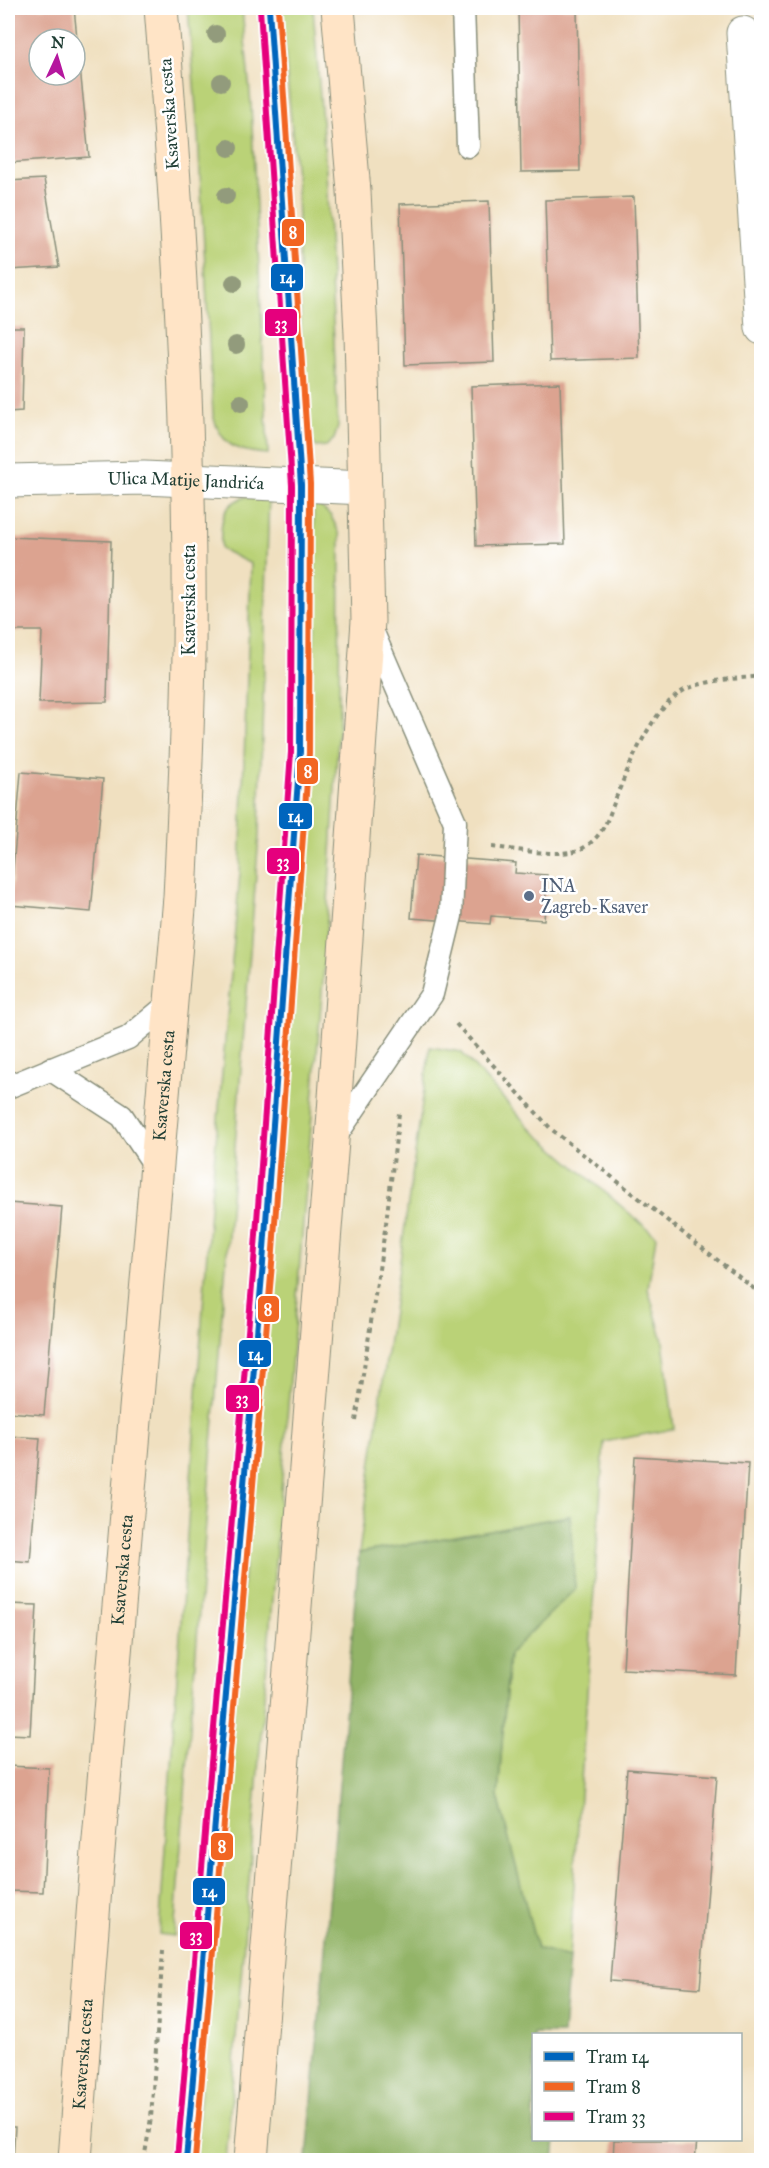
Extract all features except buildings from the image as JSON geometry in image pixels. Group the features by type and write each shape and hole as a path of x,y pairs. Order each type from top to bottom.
{"main road":[{"name":"Ksaverska cesta","path":"75,2160 96,1874 180,897 186,768 189,652 187,480 180,262 161,8"},
{"path":"251,2160 333,1141 368,621 354,191 338,8"}],"street":[{"path":"743,33 762,328"},
{"name":"Ulica Matije Jandrića","path":"8,482 144,478 365,488"}],"lane":[{"path":"463,8 468,146"},
{"path":"333,1141 432,994 450,916 455,822 368,621"},
{"path":"8,1087 128,1038 171,1002"},
{"path":"50,1069 122,1116 158,1170"}],"path":[{"path":"486,846 555,853 581,849 603,831 621,785 647,733 667,702 687,689 709,682 762,676"},
{"path":"454,1021 551,1129 762,1295"},
{"path":"144,2160 151,2118 163,1950"}],"green space":[{"path":"188,8 242,8 251,104 268,454 239,449 232,445 220,433 213,414 198,135"},
{"path":"281,8 313,8 326,171 338,427 334,439 326,446 316,447 304,432 297,188"},
{"path":"269,493 259,835 174,1936 159,1934 210,1208 240,873 251,564 221,549 221,535 224,514 235,501"},
{"path":"313,500 331,516 340,535 339,722 324,968 226,2160 195,2160 277,1179 316,609"},
{"path":"430,1047 461,1052 530,1128 656,1236 648,1289 663,1341 674,1429 604,1442 569,1958 537,1949 498,1796 509,1653 575,1589 569,1516 359,1553"},
{"path":"570,1516 575,1589 509,1654 498,1796 537,1949 569,1958 563,2033 532,2033 532,2141 556,2141 554,2160 307,2160 359,1553"}],"tram line":[{"name":"14","path":"186,2160 263,1263 300,752 301,485 269,8"},
{"name":"8","path":"195,2160 272,1264 309,753 310,484 278,8"},
{"name":"33","path":"177,2159 254,1262 291,752 292,485 260,9"}],"place":[{"name":"INA Zagreb-Ksaver","path":"529,896"}]}
